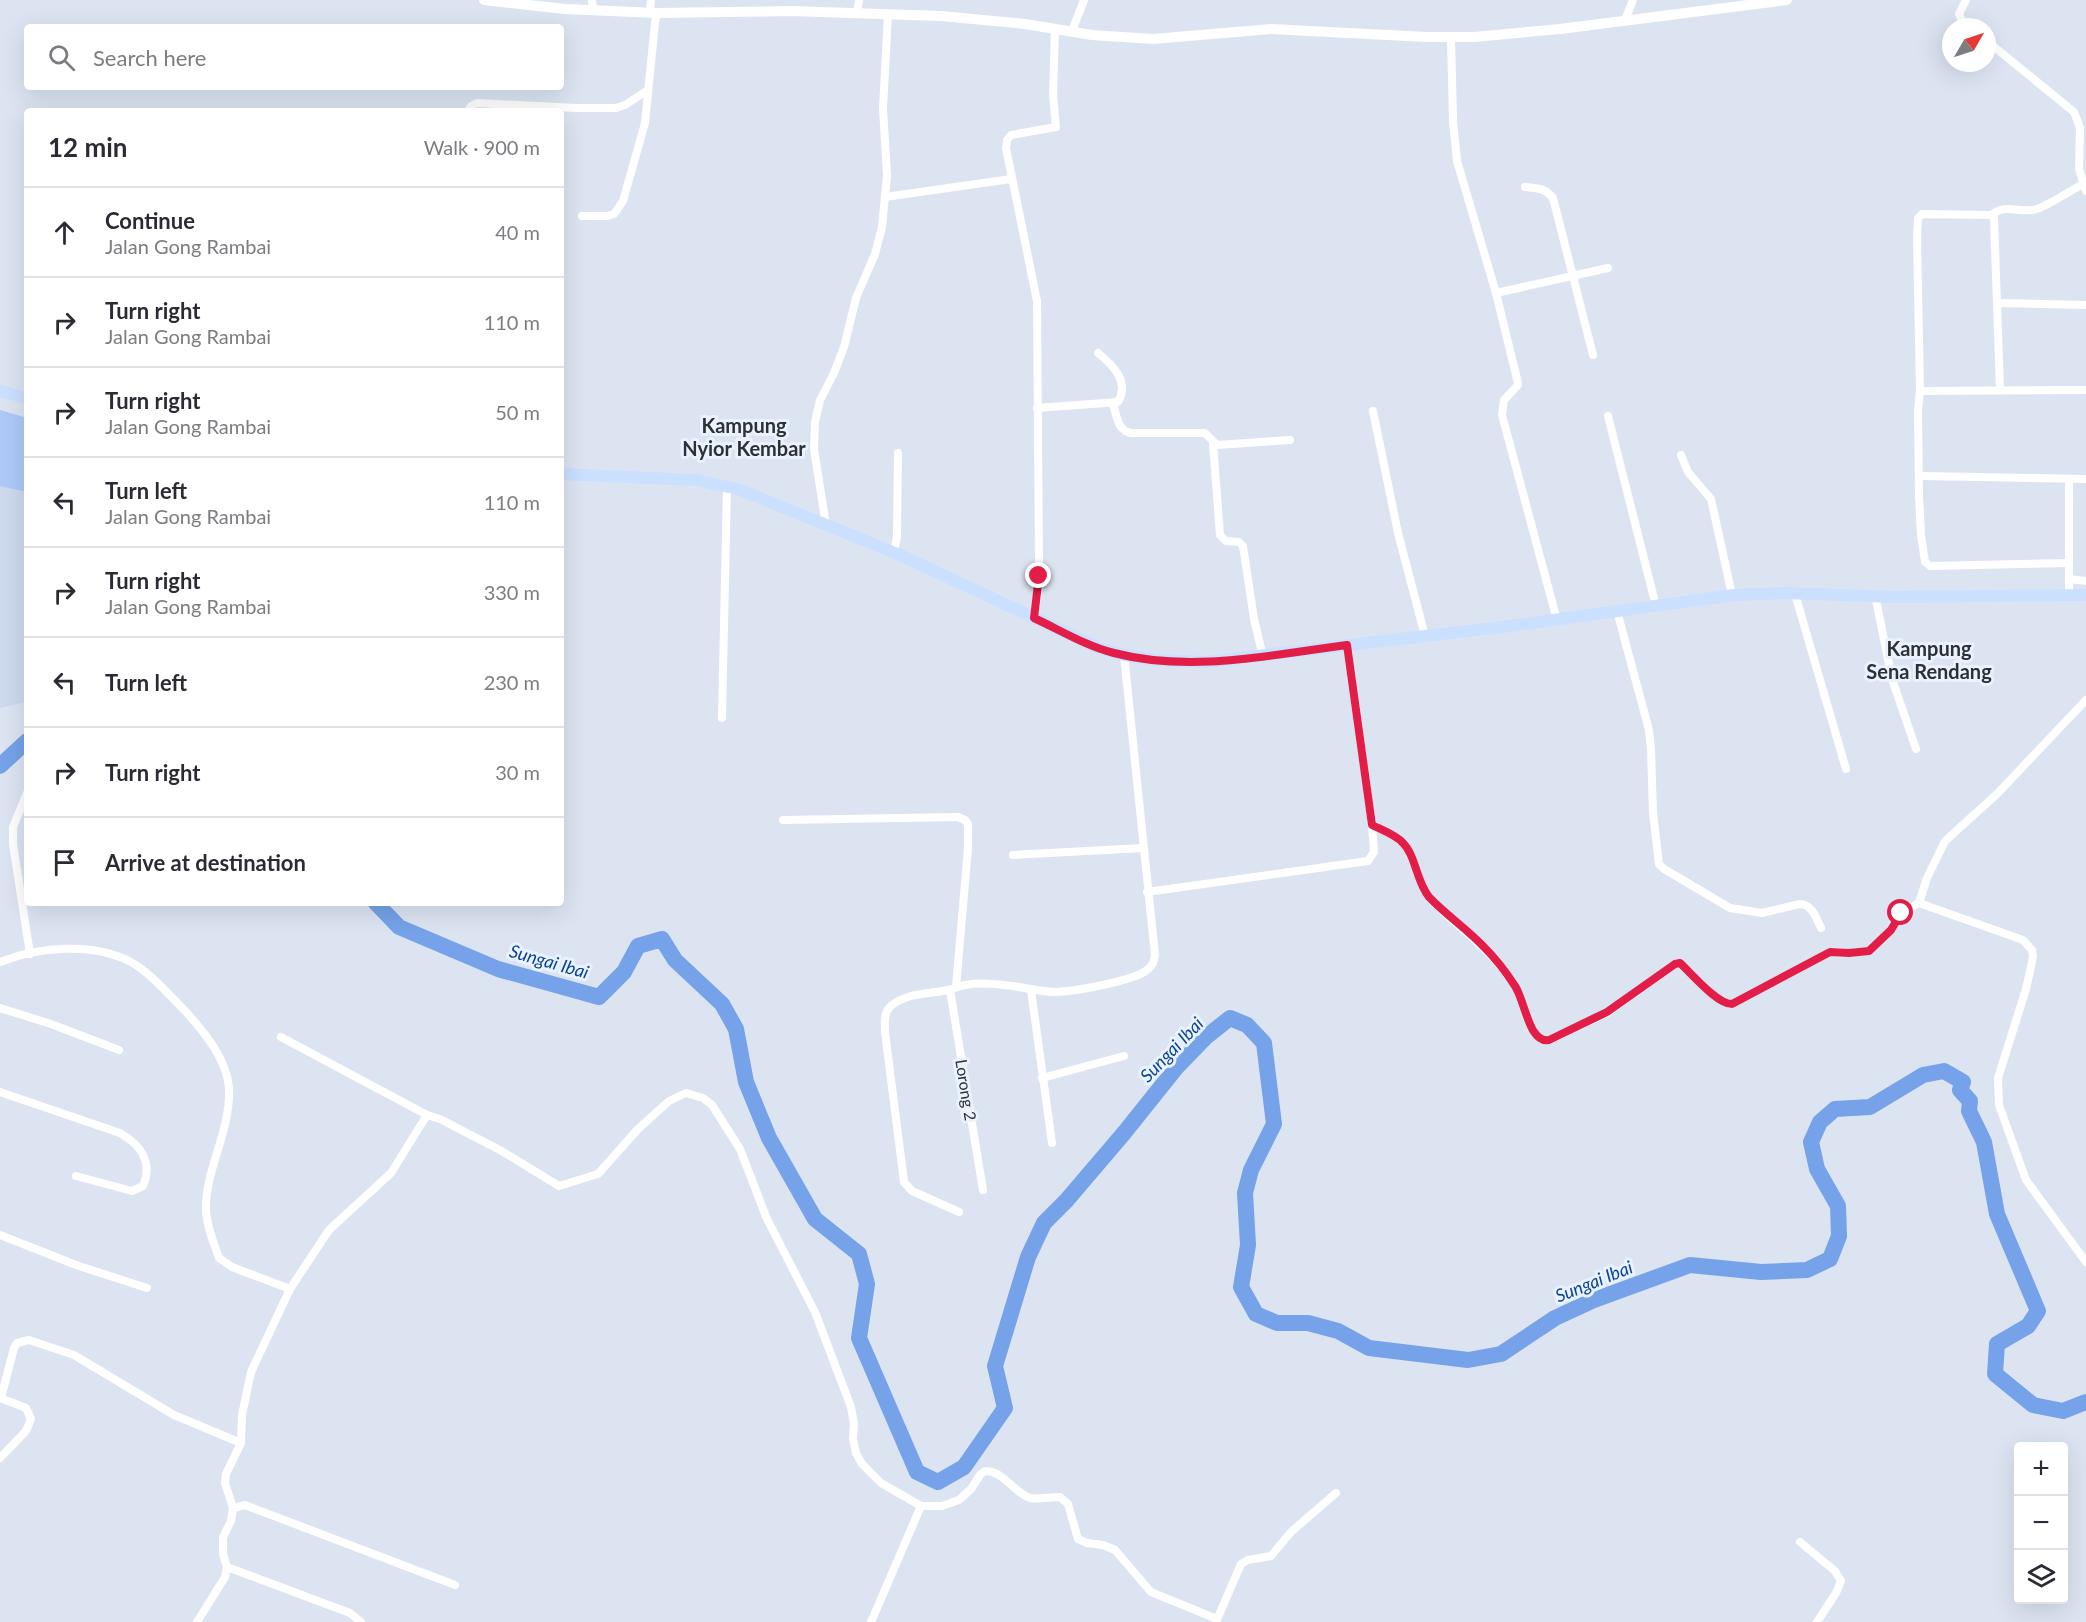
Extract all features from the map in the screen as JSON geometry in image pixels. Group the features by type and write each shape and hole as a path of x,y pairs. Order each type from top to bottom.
{"main road":[{"path":"0,391 24,397"},
{"path":"564,474 695,480 727,486 894,553 1099,648 1124,655 1184,663 1263,657 1557,620 1732,595 2086,595"}],"street":[{"path":"484,0 540,7 593,5 653,12 791,11 959,17 1109,37 1153,39 1271,29 1451,37 1498,35 1787,0"},
{"path":"582,216 614,214 619,209 627,189 649,101 653,12 651,0"},
{"path":"857,14 859,0"},
{"path":"1072,31 1084,0"},
{"path":"1624,20 1633,0"},
{"path":"1961,18 1959,14 1966,0"},
{"path":"826,525 814,449 816,415 844,347 856,298 882,227 887,147 883,108 888,14"},
{"path":"1034,618 1039,570 1037,301 1006,148 1009,137 1017,133 1056,127 1053,95 1054,29"},
{"path":"1451,37 1455,152 1496,293 1518,385 1504,400 1502,415 1557,620"},
{"path":"1996,48 2074,112 2080,128 2079,169 2085,187 2042,207 2029,210 1999,209 1992,215 1922,214 1918,218 1920,391 1918,411 1921,535 1927,565 2069,563"},
{"path":"470,108 477,104 616,108 648,90"},
{"path":"885,197 1011,179"},
{"path":"1525,187 1548,191 1553,198 1593,355"},
{"path":"1992,215 1995,220 2000,390"},
{"path":"1496,293 1608,268"},
{"path":"1998,303 2086,304"},
{"path":"1037,408 1118,402 1121,397 1121,380 1111,363 1098,353"},
{"path":"1920,391 2086,390"},
{"path":"1113,404 1120,427 1124,431 1205,433 1217,445 1290,440"},
{"path":"1373,411 1398,533 1425,636"},
{"path":"1608,416 1656,606"},
{"path":"1213,442 1220,535 1226,542 1239,542 1243,546 1254,620 1263,657"},
{"path":"894,553 897,536 898,453"},
{"path":"1681,455 1688,472 1711,499 1732,595"},
{"path":"1920,476 2086,479"},
{"path":"2069,595 2070,478"},
{"path":"722,718 727,486"},
{"path":"2069,579 2086,581"},
{"path":"1795,594 1846,768"},
{"path":"1875,595 1892,679 1916,750"},
{"path":"1617,611 1649,730 1653,813 1659,864 1730,908 1762,914 1806,904 1821,928"},
{"path":"1148,892 1368,861 1374,852 1372,825 1347,645"},
{"path":"959,1212 909,1190 904,1182 885,1020 891,1005 919,994 967,984 1000,985 1058,992 1130,978 1146,971 1153,964 1155,955 1124,655"},
{"path":"1372,825 1400,840 1406,846 1422,887 1483,945 1498,963 1521,996 1534,1035 1544,1041 1607,1012 1675,964 1680,963 1719,1000 1728,1005 1830,952 1869,951 1891,930 1901,913 1919,903 1927,878 1945,841 1997,794 2086,700"},
{"path":"24,800 13,827 13,844 30,954"},
{"name":"Lorong 2","path":"783,820 958,816 968,824 968,848 953,988 983,1190"},
{"path":"1013,855 1143,848"},
{"path":"1919,903 2023,940 2032,950 2033,957 2026,989 1998,1078 1999,1105 2026,1180 2086,1262"},
{"path":"0,962 73,947 104,952 130,962 163,989 197,1024 220,1058 227,1074 229,1089 224,1133 208,1190 206,1208 219,1258 232,1267 290,1289"},
{"path":"1031,990 1052,1143"},
{"path":"0,1008 51,1024 118,1050"},
{"path":"281,1037 427,1115 440,1119 500,1149 556,1185 563,1186 594,1176 638,1129 669,1101 687,1094 699,1096 712,1105 740,1149 767,1220 815,1312 851,1407 856,1453 862,1464 876,1479 921,1506 942,1506 959,1500 971,1490 985,1471 991,1471 1028,1497 1035,1499 1060,1497 1068,1504 1077,1539 1115,1550 1151,1592 1216,1620 1241,1564 1248,1560 1271,1556 1291,1532 1336,1493"},
{"path":"1042,1078 1124,1056"},
{"path":"0,1092 132,1139 140,1148 148,1168 143,1186 132,1191 76,1176"},
{"path":"197,1622 225,1577 227,1567 223,1554 223,1537 231,1521 233,1508 225,1482 226,1474 241,1443 242,1415 251,1372 290,1289 329,1230 391,1173 427,1115"},
{"path":"0,1235 147,1288"},
{"path":"0,1458 27,1431 30,1419 26,1408 0,1398 14,1348 17,1343 29,1340 74,1355 174,1415 241,1443"},
{"path":"233,1508 244,1505 455,1585"},
{"path":"872,1622 921,1506"},
{"path":"1800,1542 1835,1571 1841,1581 1817,1622"},
{"path":"227,1567 350,1613 361,1622"}],"shaded area":[{"path":"0,410 24,417 24,702 0,708"},
{"path":"0,410 24,417 24,491 0,486"}],"waterway":[{"path":"0,766 24,744"},
{"name":"Sungai Ibai","path":"379,906 399,927 498,969 599,997 624,972 638,946 662,939 675,960 722,1004 736,1029 746,1082 769,1138 815,1219 859,1254 867,1284 859,1338 917,1472 938,1482 964,1467 1005,1408 995,1366 1028,1257 1044,1223 1066,1201 1124,1133 1176,1068 1206,1037 1230,1018 1247,1025 1264,1043 1274,1124 1251,1170 1245,1193 1248,1245 1241,1287 1256,1314 1277,1323 1308,1323 1338,1331 1369,1348 1468,1360 1501,1354 1555,1318 1594,1300 1690,1265 1761,1272 1807,1270 1830,1259 1839,1236 1838,1206 1817,1169 1811,1142 1820,1122 1835,1109 1870,1107 1923,1075 1944,1071 1963,1082 1960,1090 1970,1101 1969,1111 1984,1142 1997,1214 2038,1311 2028,1326 1997,1344 1995,1374 2033,1405 2063,1411 2086,1402"}],"district":[{"name":"Kampung Nyior Kembar","path":"744,438"},
{"name":"Kampung Sena Rendang","path":"1929,660"}],"route":[{"path":"1039,576 1034,618 1113,653 1171,662 1205,662 1263,657 1347,645 1372,825 1400,840 1406,846 1422,887 1450,917 1483,945 1498,963 1521,996 1534,1035 1544,1041 1607,1012 1675,964 1680,963 1719,1000 1728,1005 1732,1004 1830,952 1841,954 1869,951 1878,945 1891,930 1901,913"}]}
